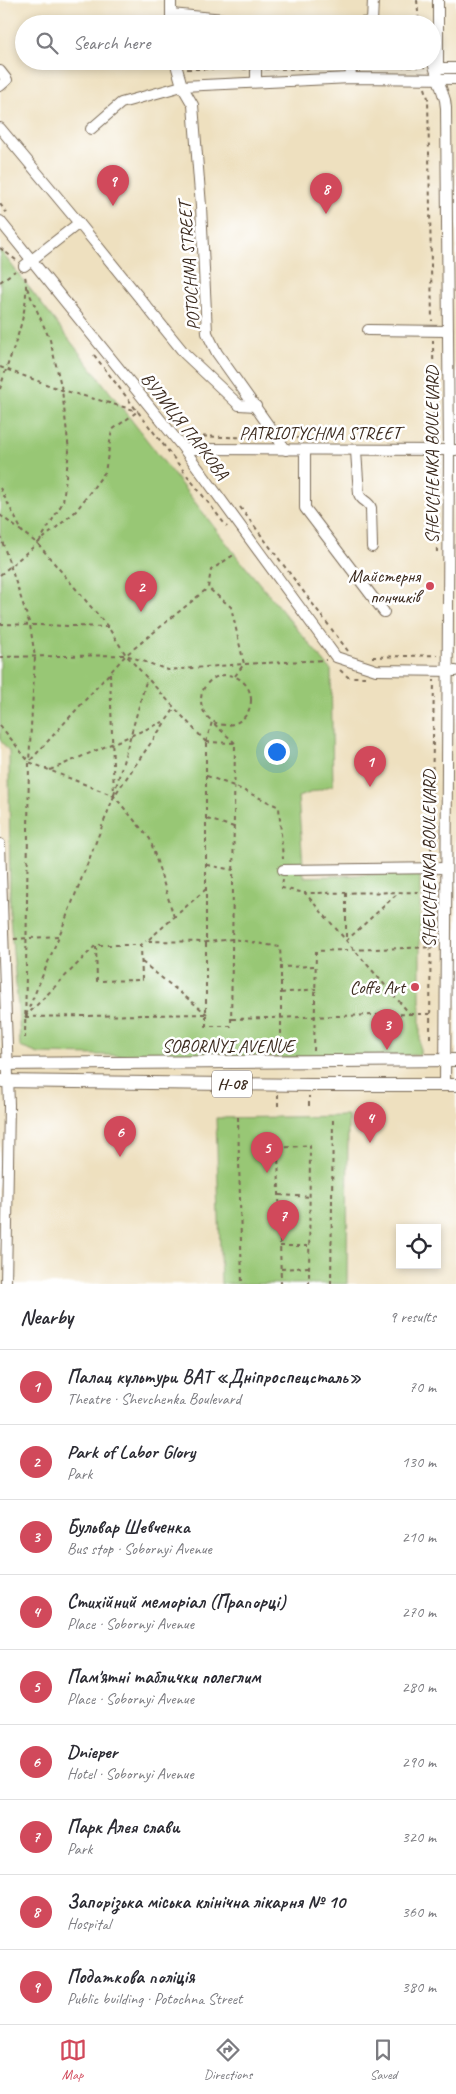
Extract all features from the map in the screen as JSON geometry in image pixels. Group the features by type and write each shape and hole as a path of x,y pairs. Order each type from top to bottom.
{"main road":[{"name":"SOBORNYI AVENUE","path":"4,1064 312,1063 450,1060"},
{"name":"SOBORNYI AVENUE","path":"4,1081 278,1085 450,1085"}],"street":[{"path":"171,0 171,15"},
{"path":"372,15 373,0"},
{"path":"432,0 432,15"},
{"path":"438,0 438,15"},
{"path":"441,68 456,68"},
{"name":"POTOCHNA STREET","path":"177,70 182,86 193,104 201,206 207,334 218,353 286,450"},
{"path":"256,70 256,81"},
{"path":"351,70 351,78"},
{"name":"SHEVCHENKA BOULEVARD","path":"435,70 446,108 448,331 452,450 452,671 445,947 450,1085"},
{"path":"0,71 7,80 0,86"},
{"path":"92,129 121,103 182,86 351,78 456,80"},
{"path":"0,128 185,354 239,405 256,406"},
{"name":"ВУЛИЦЯ ПАРКОВА","path":"5,218 27,263 184,449 333,658"},
{"path":"27,263 79,223"},
{"path":"368,330 448,331"},
{"name":"PATRIOTYCHNA STREET","path":"184,449 452,450"},
{"path":"305,450 305,508 384,612"},
{"path":"356,450 359,494 371,508 372,547"},
{"path":"333,658 376,670 452,671"},
{"path":"0,844 4,1064 3,1273 6,1284"},
{"path":"283,870 446,868"}],"path":[{"path":"417,0 418,15"},
{"path":"421,70 428,98 437,553"},
{"path":"0,204 5,218"},
{"path":"0,248 27,263"},
{"path":"12,251 27,263"},
{"path":"0,282 27,263"},
{"path":"0,389 19,337 27,288 27,263"},
{"path":"27,288 50,340 62,390 69,451 63,502 38,544"},
{"path":"90,350 228,528"},
{"path":"0,366 62,390 138,411"},
{"path":"0,576 76,511 105,472 112,430 138,411"},
{"path":"0,488 23,534"},
{"path":"240,506 349,652"},
{"path":"0,515 38,544 108,627 126,655 206,742 235,743"},
{"path":"0,535 30,625 35,657 29,762 25,1038"},
{"path":"29,762 126,655 208,588 211,570 235,554"},
{"path":"208,588 231,607 244,664 235,676"},
{"path":"0,624 108,627"},
{"path":"324,652 333,658 348,677 367,677"},
{"path":"0,657 126,655 168,670 333,658"},
{"path":"366,656 438,657"},
{"path":"110,673 114,796"},
{"path":"212,722 206,742 206,1026 231,1026 235,743 212,722 204,714 200,704 201,694 206,684 214,677 235,676 244,682 250,691 252,702 249,712 242,720 232,725 222,726 212,722"},
{"path":"430,1038 434,677"},
{"path":"25,1017 114,796 147,678"},
{"path":"114,796 174,708"},
{"path":"50,770 165,722"},
{"path":"0,725 29,762 114,796 150,839 174,916"},
{"path":"206,776 234,786 279,807 283,870 282,888 305,893 431,892"},
{"path":"206,819 234,826"},
{"path":"206,864 233,870"},
{"path":"25,1017 96,945 141,945 207,888"},
{"path":"346,940 399,892"},
{"path":"305,893 410,1014"},
{"path":"346,893 346,940"},
{"path":"1,939 59,936"},
{"path":"147,941 207,942 233,939 280,947 281,1063"},
{"path":"96,945 97,981 142,980 141,945"},
{"path":"312,1063 316,1017 316,951 445,947"},
{"path":"142,962 206,1014"},
{"path":"281,967 316,966"},
{"path":"281,993 316,989"},
{"path":"25,1017 206,1014"},
{"path":"232,1019 430,1014"},
{"path":"278,1085 278,1106"},
{"path":"309,1106 310,1085"},
{"path":"331,1284 333,1116"},
{"path":"238,1117 242,1284"},
{"path":"281,1284 278,1148 310,1145 308,1284"},
{"path":"279,1195 310,1197"},
{"path":"280,1246 309,1246"},
{"path":"280,1269 309,1267"}],"green space":[{"path":"0,250 235,554 331,670 333,785 298,797 304,877 420,873 420,1055 281,1058 39,1054 20,1047 10,918 9,751 0,740"},
{"path":"348,1116 347,1284 221,1284 216,1118"}],"place":[{"name":"Податкова поліція","path":"113,206"},
{"name":"Запорізька міська клінічна лікарня № 10","path":"326,214"},
{"name":"Майстерня пончиків","path":"430,586"},
{"name":"Park of Labor Glory","path":"141,612"},
{"name":"Палац культури ВАТ «Дніпроспецсталь»","path":"370,787"},
{"name":"Coffe Art","path":"415,987"},
{"name":"Бульвар Шевченка","path":"387,1050"},
{"name":"Стихійний меморіал (Прапорці)","path":"370,1143"},
{"name":"Dnieper","path":"120,1157"},
{"name":"Пам'ятні таблички полеглим","path":"267,1173"},
{"name":"Парк Алея слави","path":"283,1241"}]}
